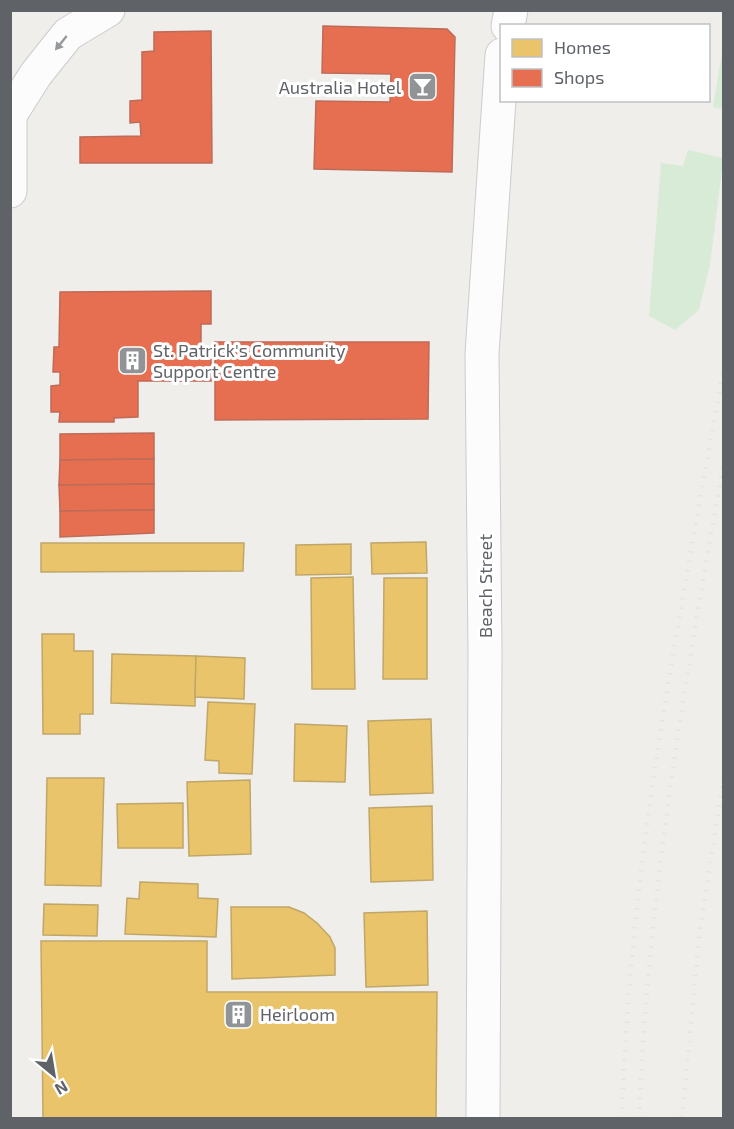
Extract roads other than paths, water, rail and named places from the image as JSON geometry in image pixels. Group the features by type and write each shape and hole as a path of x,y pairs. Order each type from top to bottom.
{"street":[{"path":"10,191 11,107 68,34 108,10"},
{"name":"Beach Street","path":"483,1119 485,652 482,354 500,71"}],"railway":[{"path":"622,1118 627,1023 646,835 674,647 724,366"},
{"path":"639,1118 651,952 670,788 724,461"},
{"path":"682,1118 699,937 724,775"}],"place":[{"name":"Australia Hotel","path":"422,87"},
{"name":"St. Patrick's Community Support Centre","path":"132,360"},
{"name":"Heirloom","path":"239,1014"}]}
